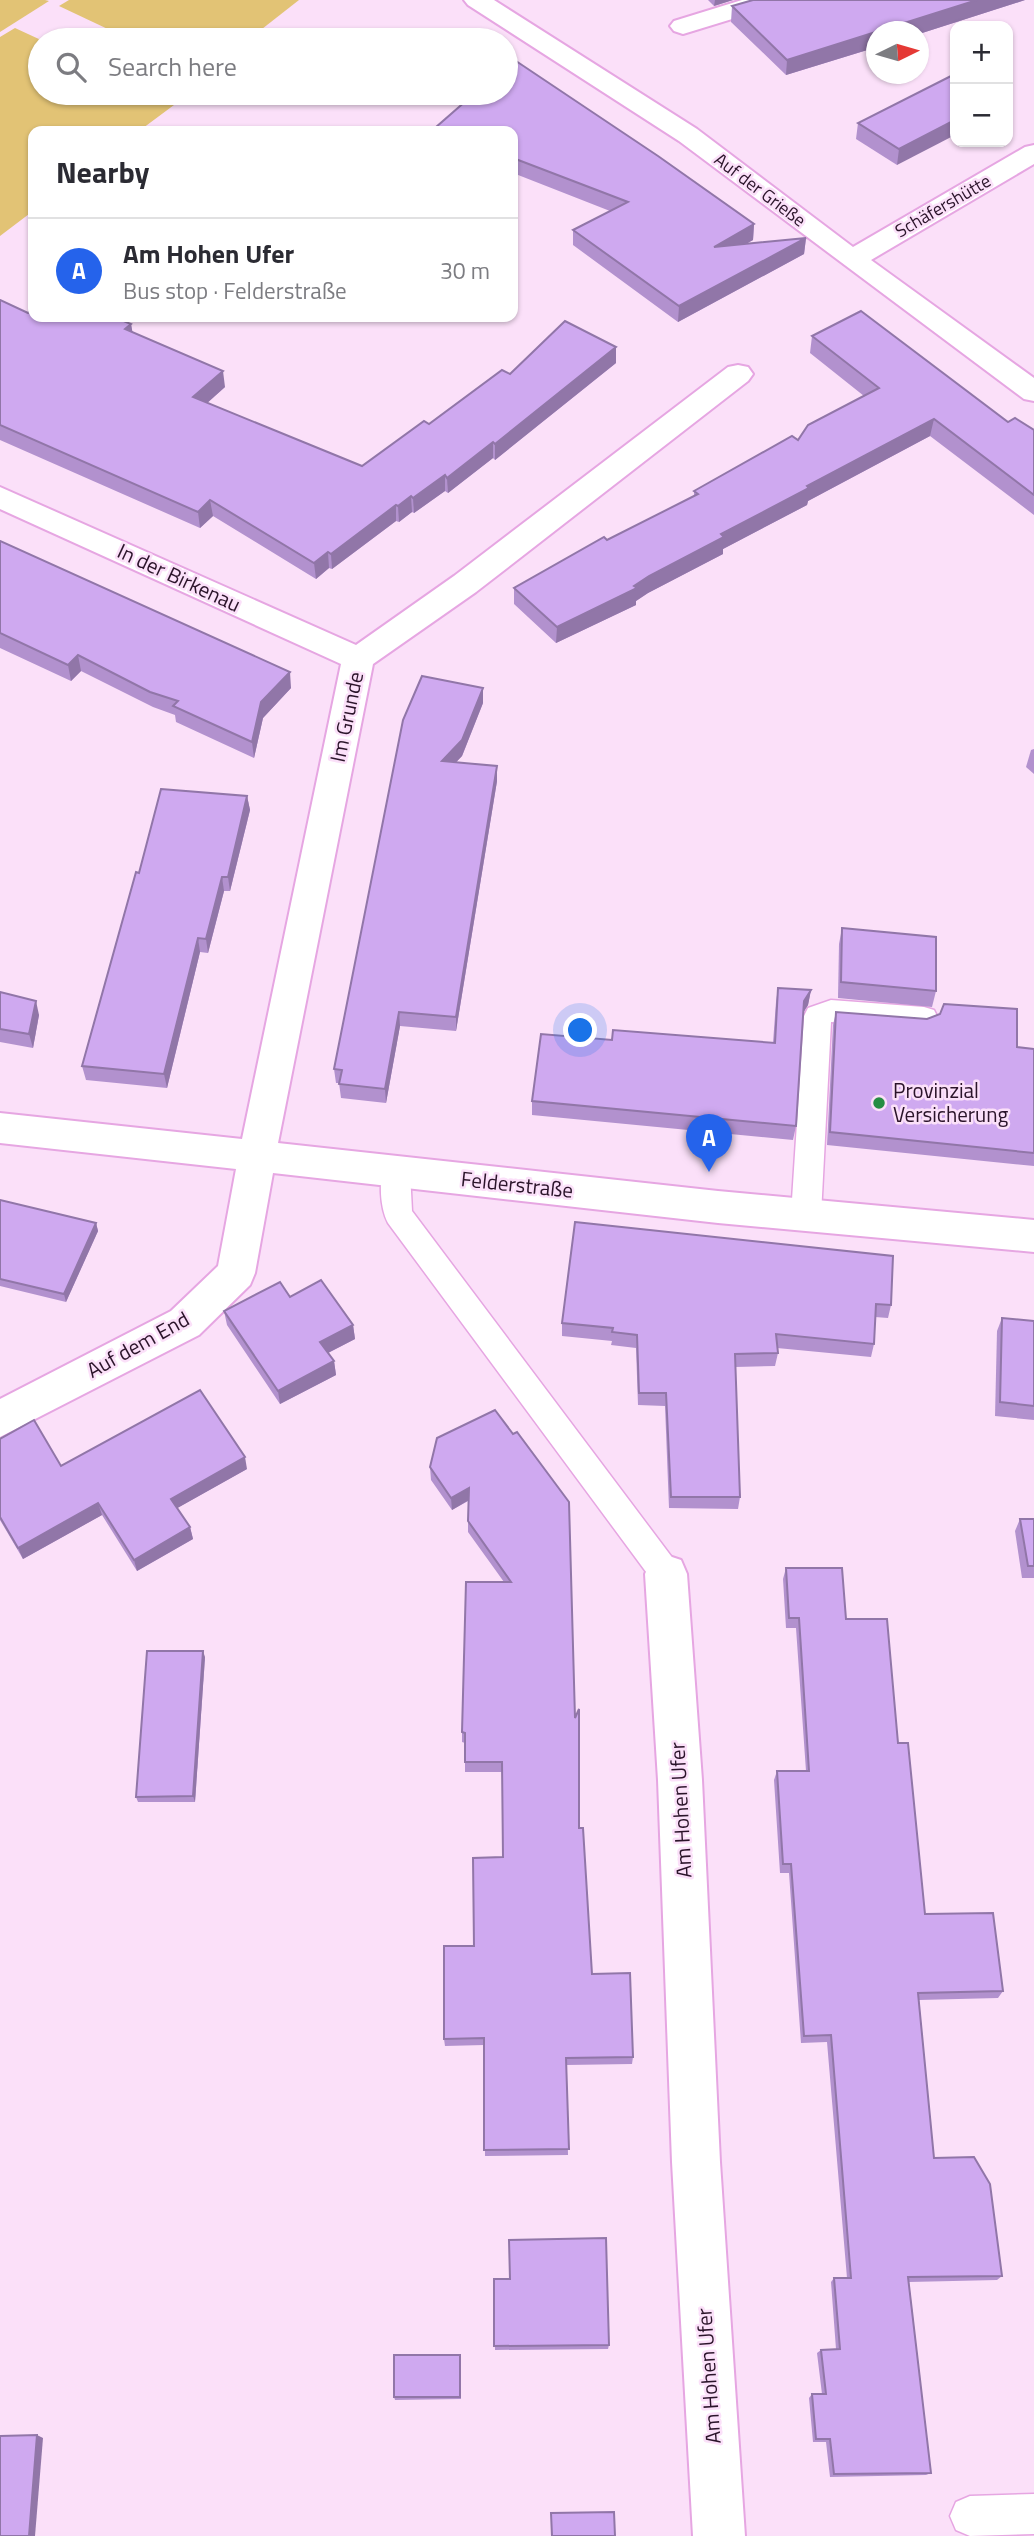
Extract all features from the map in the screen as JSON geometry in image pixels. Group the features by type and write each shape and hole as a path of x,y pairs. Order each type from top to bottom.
{"street":[{"name":"Auf der Grieße","path":"477,0 688,135 1034,392"},
{"path":"684,26 769,0"},
{"name":"Schäfershütte","path":"852,259 1034,153"},
{"name":"Im Grunde","path":"257,1157 358,659 465,584 738,374"},
{"name":"In der Birkenau","path":"0,497 358,659"},
{"name":"Felderstraße","path":"0,1128 806,1215 1034,1236"},
{"name":"Auf dem End","path":"0,1419 185,1323 236,1273 257,1157"},
{"name":"Am Hohen Ufer","path":"666,1574 680,1780 696,2162 719,2536"}],"lane":[{"path":"806,1215 818,1016 831,1011 924,1018"},
{"name":"Am Hohen Ufer","path":"396,1172 398,1214 666,1574"},
{"path":"970,2516 1034,2514"}],"shaded area":[{"path":"0,0 45,0 49,1 0,32"},
{"path":"69,0 299,0 263,28 106,28 59,6"},
{"path":"15,28 28,34 28,105 174,105 146,126 28,126 28,215 0,236 0,37"}],"building":[{"path":"753,0 977,0 910,21 866,21 866,35 787,60 732,6"},
{"path":"518,62 754,224 714,247 806,238 679,306 573,230 628,202 518,160 518,126 437,126 461,105 518,105"},
{"path":"950,77 950,123 899,149 858,123"},
{"path":"0,300 28,313 28,322 131,324 125,329 223,371 193,397 362,466 424,421 429,424 502,370 510,374 565,321 616,347 495,444 493,442 447,478 445,475 413,498 411,496 396,505 331,554 328,552 314,563 210,500 198,512 0,425"},
{"path":"861,311 1008,422 1015,418 1034,430 1034,495 934,419 721,534 724,537 649,576 634,586 637,588 557,627 514,588 604,537 607,540 698,494 694,491 792,436 798,440 808,425 879,388 812,336"},
{"path":"0,541 290,672 261,702 252,742 173,706 178,701 150,692 78,655 68,665 0,633"},
{"path":"422,676 483,688 462,740 442,761 497,766 456,1017 399,1012 385,1089 339,1084 342,1070 334,1069 403,720"},
{"path":"161,789 247,796 228,877 222,877 206,939 198,938 164,1074 82,1066 136,872 139,873"},
{"path":"842,928 936,937 936,991 841,982"},
{"path":"778,988 811,990 804,1001 796,1126 532,1101 541,1034 612,1040 613,1030 775,1043"},
{"path":"0,992 36,1001 29,1034 0,1029"},
{"path":"944,1004 1017,1009 1017,1047 1034,1049 1034,1153 830,1132 836,1012 927,1019 940,1014"},
{"path":"0,1200 96,1223 64,1294 0,1279"},
{"path":"575,1222 893,1256 891,1305 876,1304 874,1344 776,1334 778,1353 735,1354 740,1497 671,1497 666,1393 639,1393 637,1335 612,1332 613,1328 562,1323"},
{"path":"321,1280 353,1325 320,1342 334,1361 278,1391 224,1311 280,1282 290,1297"},
{"path":"1002,1318 1034,1321 1034,1406 1000,1402"},
{"path":"200,1390 245,1457 171,1499 190,1527 134,1560 98,1503 18,1548 0,1517 0,1439 34,1420 61,1466"},
{"path":"495,1410 513,1434 517,1432 569,1502 575,1718 579,1709 579,1828 583,1828 592,1974 630,1973 633,2057 566,2058 569,2149 484,2150 484,2038 444,2039 444,1946 474,1946 473,1858 503,1857 502,1762 465,1762 465,1733 462,1732 466,1582 511,1582 468,1521 469,1488 451,1498 430,1467 437,1438"},
{"path":"1020,1519 1034,1519 1034,1566 1028,1566"},
{"path":"786,1568 842,1568 846,1619 887,1619 898,1743 908,1743 925,1914 993,1913 1003,1991 918,1993 934,2158 974,2157 990,2184 1002,2276 908,2277 931,2473 834,2474 830,2439 816,2439 812,2394 826,2394 821,2350 840,2349 834,2278 851,2278 831,2035 804,2036 791,1864 783,1864 777,1771 809,1771 799,1618 789,1618"},
{"path":"147,1651 203,1651 193,1796 136,1797"},
{"path":"606,2238 609,2345 494,2346 494,2279 510,2279 509,2240"},
{"path":"394,2355 460,2355 460,2397 394,2397"},
{"path":"37,2435 29,2536 0,2536 0,2436"},
{"path":"614,2512 615,2536 552,2536 551,2513"}],"place":[{"name":"Provinzial Versicherung","path":"879,1103"},
{"name":"Am Hohen Ufer","path":"709,1172"}]}
